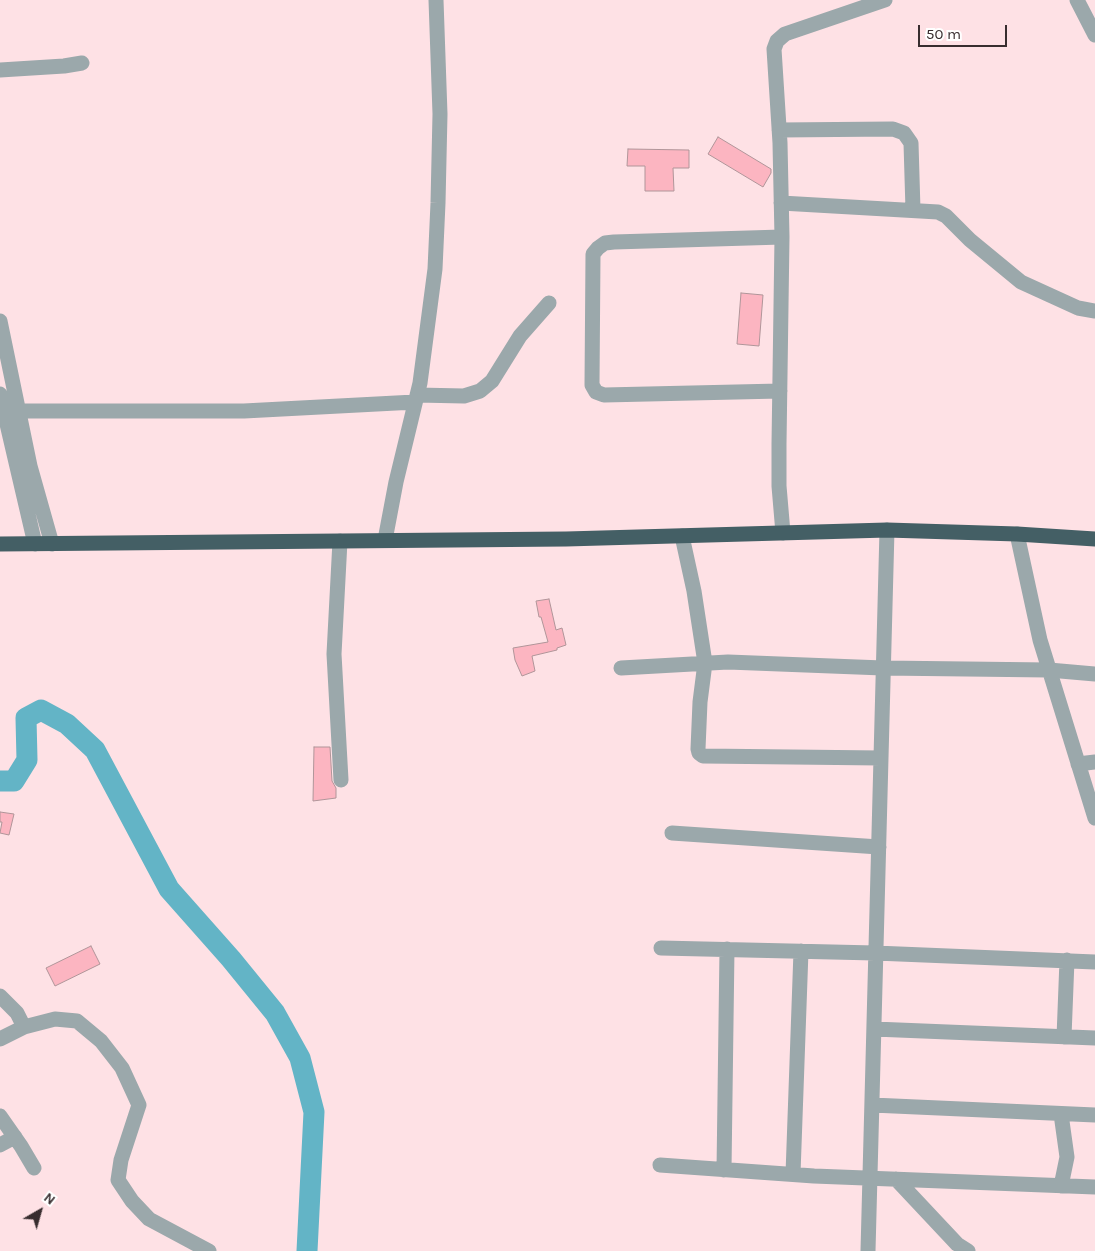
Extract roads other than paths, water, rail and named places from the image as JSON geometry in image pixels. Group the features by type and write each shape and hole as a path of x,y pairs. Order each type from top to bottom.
{"highway":[{"path":"0,544 566,539 888,530 1017,534 1095,539"}],"street":[{"path":"386,540 396,482 416,398 435,269 440,114 436,0"},
{"path":"784,533 779,486 782,237 779,130 774,49 777,41 785,34 885,0"},
{"path":"1077,0 1095,35"},
{"path":"0,70 82,63"},
{"path":"779,130 893,129 904,133 912,143 913,210"},
{"path":"781,203 938,212 946,216 970,240 1021,282 1078,308 1095,311"},
{"path":"780,391 604,395 596,392 592,385 594,254 598,248 605,243 614,242 782,237"},
{"path":"6,400 244,411 464,396 480,391 492,381 520,336 549,303"},
{"path":"0,321 6,400 34,544"},
{"path":"6,400 30,466 52,544"},
{"path":"868,1251 888,530"},
{"path":"1017,534 1034,615 1049,670 1095,818"},
{"path":"682,536 694,591 705,663 700,702 698,749 703,756 881,758"},
{"path":"340,541 334,654 341,780"},
{"path":"621,668 728,662 883,668 1049,670 1095,674"},
{"path":"1078,764 1095,762"},
{"path":"672,834 879,847"},
{"path":"661,948 875,953 1095,962"},
{"path":"724,1170 727,949"},
{"path":"793,1174 800,951"},
{"path":"1064,1036 1067,960"},
{"path":"0,996 17,1012 24,1027"},
{"path":"0,1039 24,1027 55,1019 77,1021 101,1042 122,1068 139,1105 121,1160 118,1180 132,1201 149,1219 209,1251"},
{"path":"874,1029 1095,1038"},
{"path":"872,1105 1095,1115"},
{"path":"1061,1114 1067,1158 1061,1186"},
{"path":"0,1116 34,1168"},
{"path":"0,1145 15,1137"},
{"path":"660,1165 870,1178 1095,1187"},
{"path":"896,1179 960,1249"}],"waterway":[{"path":"0,781 14,781 27,760 26,718 41,710 67,724 95,750 169,889 231,959 275,1013 300,1058 314,1112 307,1251"}]}
